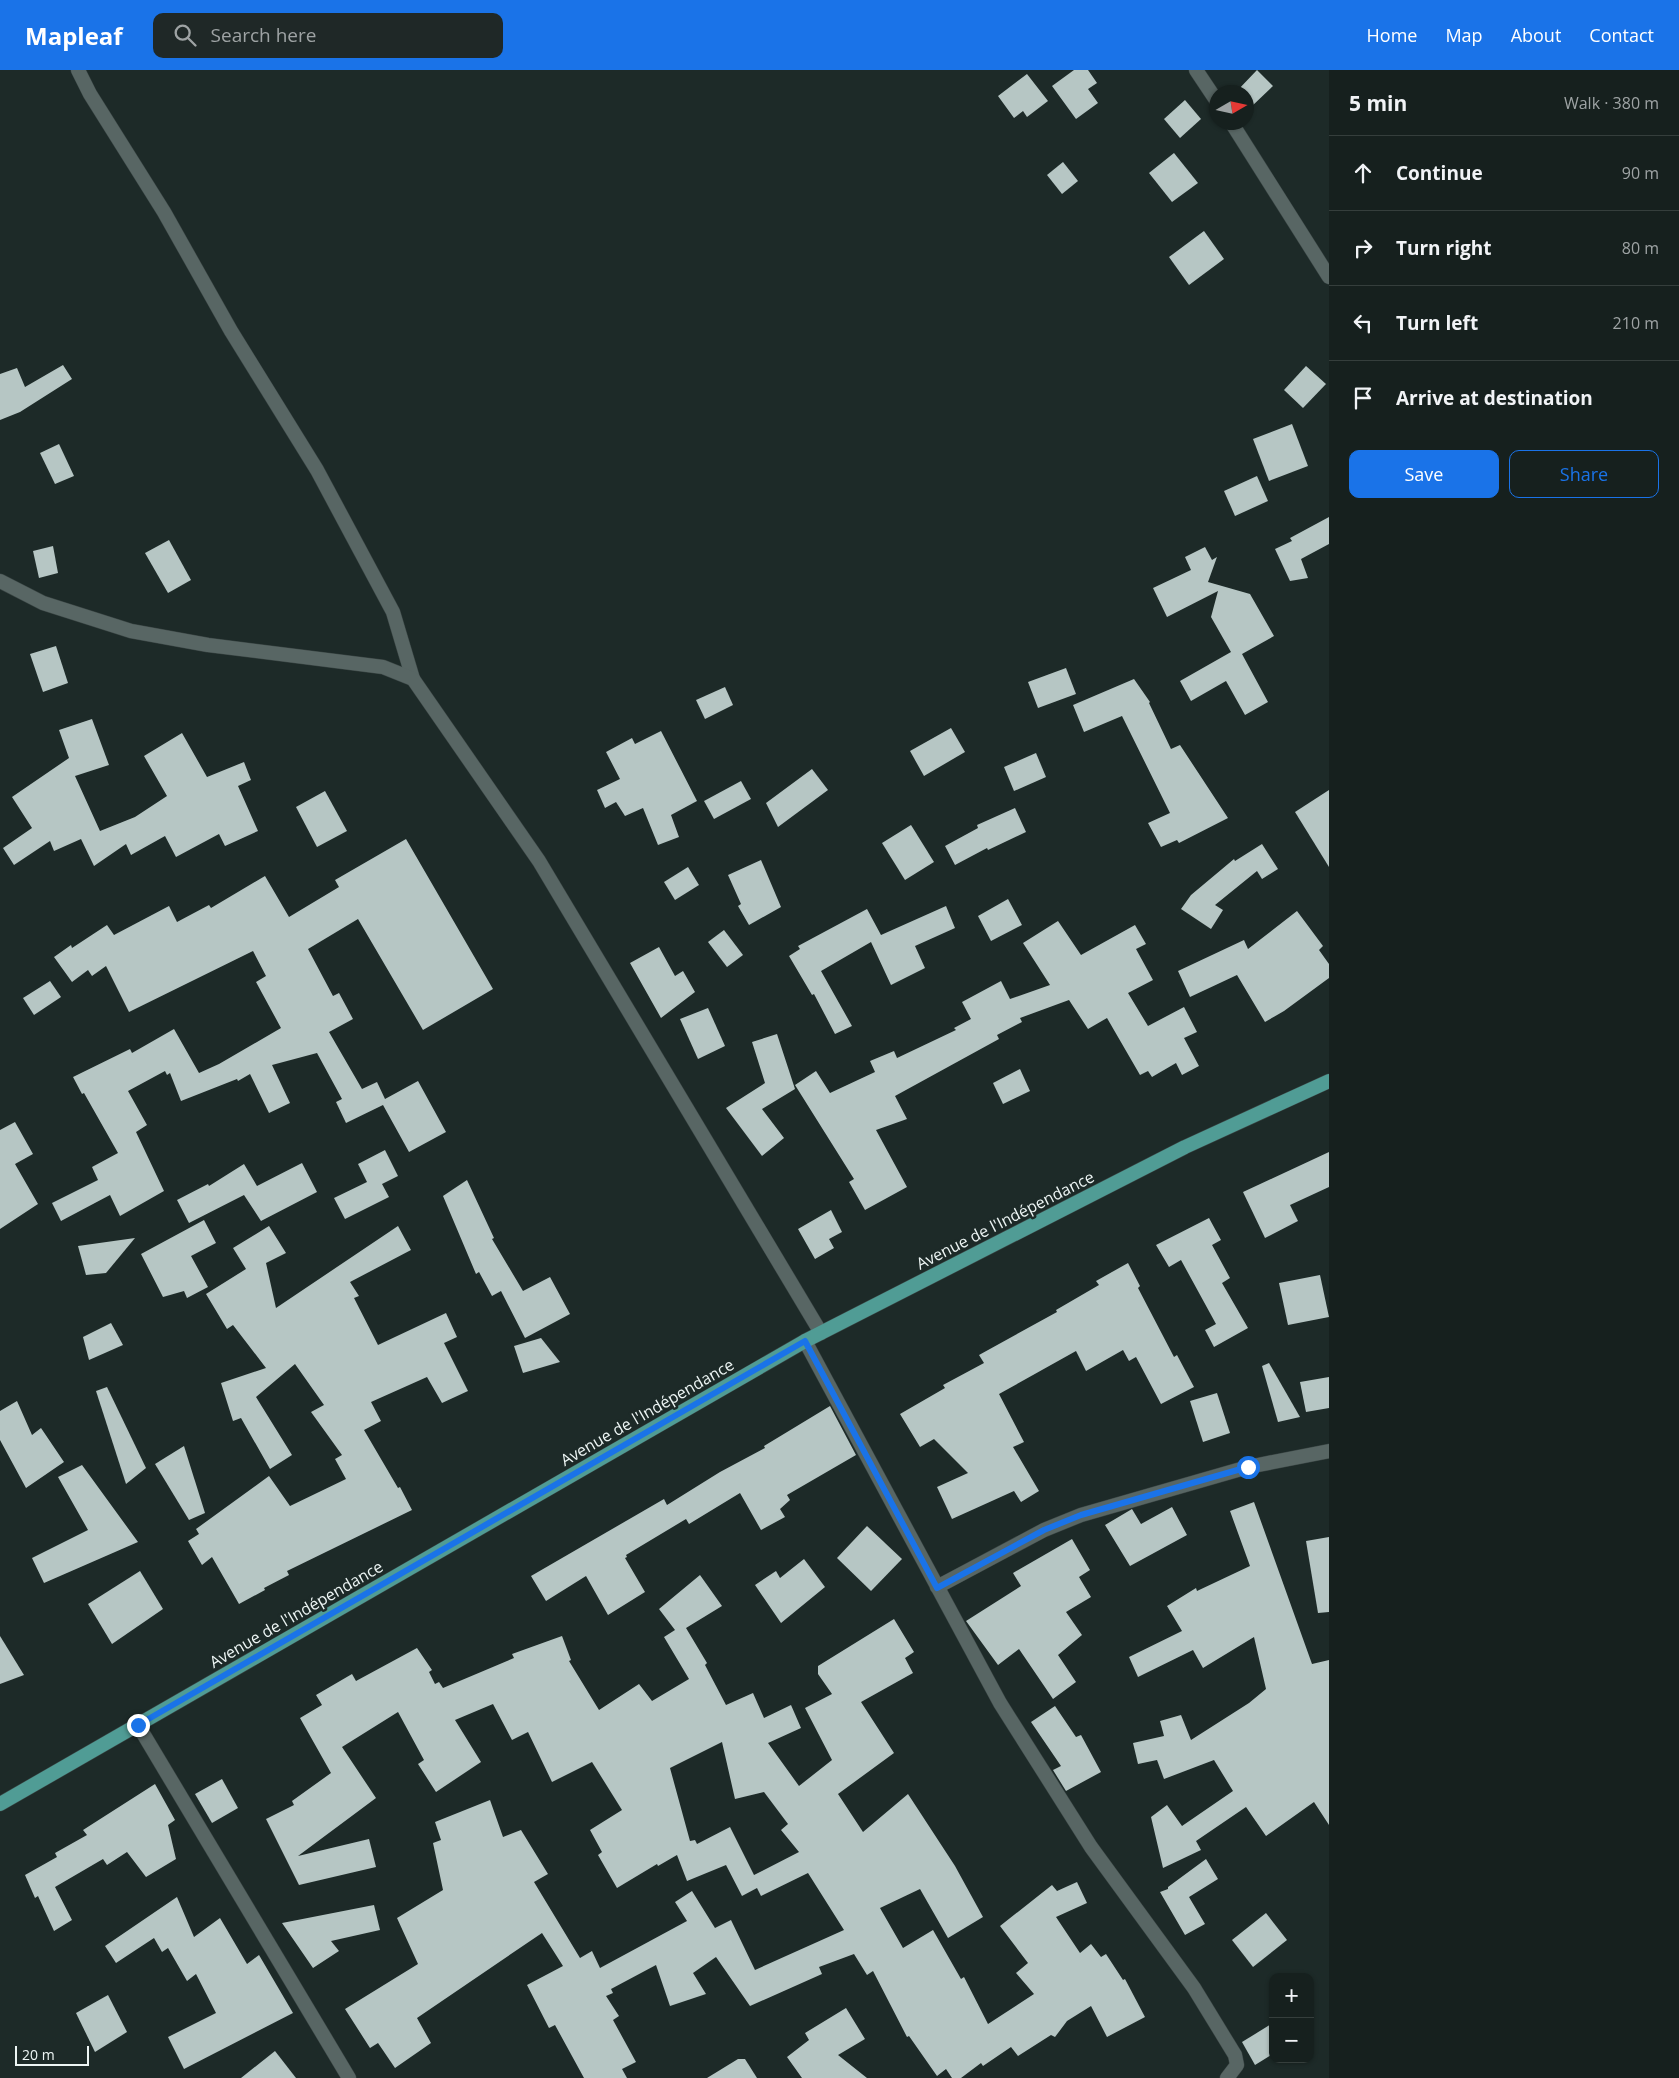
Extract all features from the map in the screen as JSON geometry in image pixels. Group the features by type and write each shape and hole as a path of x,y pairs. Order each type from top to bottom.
{"main road":[{"name":"Avenue de l'Indépendance","path":"0,1804 805,1341 1184,1147 1329,1081"}],"street":[{"path":"78,70 90,94 164,212 231,331 317,470 392,612 413,679 539,861 821,1333"},
{"path":"1196,70 1209,90"},
{"path":"1236,130 1329,278"},
{"path":"0,581 43,603 131,631 208,645 383,667 413,679"},
{"path":"805,1341 1000,1703 1091,1847 1194,1988 1235,2055 1237,2065 1227,2078"},
{"path":"937,1588 1044,1530 1081,1515 1248,1467 1329,1451"},
{"path":"138,1725 349,2078"}],"building":[{"path":"1074,70 1088,70 1097,83 1088,89 1098,103 1076,119 1052,86"},
{"path":"1257,70 1273,86 1254,104 1254,85 1243,85"},
{"path":"1027,74 1048,101 1027,117 1023,111 1014,118 998,96"},
{"path":"1185,100 1201,119 1180,138 1164,119"},
{"path":"1174,153 1198,183 1172,202 1149,173"},
{"path":"1063,162 1078,181 1062,194 1047,175"},
{"path":"1204,231 1224,259 1189,285 1169,257"},
{"path":"63,365 72,379 20,412 0,420 0,374 17,368 25,387"},
{"path":"1306,366 1326,384 1303,408 1284,390"},
{"path":"1292,424 1308,466 1269,481 1253,439"},
{"path":"59,444 74,476 55,484 40,453"},
{"path":"1257,476 1268,501 1235,516 1224,491"},
{"path":"1329,517 1329,544 1301,559 1308,578 1290,581 1275,549 1292,541 1290,538"},
{"path":"169,540 191,580 168,593 145,553"},
{"path":"53,546 58,573 39,578 33,551"},
{"path":"1205,547 1212,560 1217,557 1208,582 1250,594 1274,636 1242,654 1268,702 1245,715 1226,681 1191,701 1180,681 1231,652 1211,617 1218,591 1167,617 1153,588 1191,570 1185,557"},
{"path":"56,646 68,683 43,692 30,654"},
{"path":"1066,668 1076,694 1038,708 1028,682"},
{"path":"1134,679 1150,702 1171,749 1180,745 1228,818 1179,843 1177,840 1161,847 1148,823 1170,813 1122,716 1084,732 1073,705"},
{"path":"725,687 733,705 705,719 696,700"},
{"path":"92,719 109,765 75,776 100,831 135,817 167,796 144,756 182,733 207,777 244,762 251,780 238,786 258,831 225,846 219,834 176,857 165,836 131,855 126,844 94,866 81,839 54,851 50,841 14,865 3,848 32,828 12,797 69,758 59,730"},
{"path":"951,728 965,752 924,776 910,751"},
{"path":"661,731 697,801 671,815 679,837 658,845 643,808 625,816 616,802 605,808 597,790 620,779 606,752 632,738 635,744"},
{"path":"1036,753 1046,777 1014,791 1004,767"},
{"path":"812,769 828,790 778,827 766,803"},
{"path":"741,781 751,799 714,819 704,801"},
{"path":"1329,790 1329,867 1295,812"},
{"path":"325,791 347,831 317,847 296,807"},
{"path":"1015,808 1026,832 988,850 987,848 955,865 945,846 978,828 977,825"},
{"path":"911,825 934,862 905,880 882,843"},
{"path":"406,839 493,989 423,1030 358,919 308,949 333,996 339,993 353,1019 329,1032 362,1089 377,1082 385,1099 418,1081 446,1132 409,1152 383,1105 346,1123 336,1102 342,1099 317,1053 272,1065 290,1103 269,1113 250,1074 238,1081 237,1079 181,1101 170,1073 167,1075 165,1071 128,1091 147,1125 136,1132 164,1191 120,1216 110,1195 61,1221 52,1203 98,1180 92,1167 118,1153 73,1077 130,1049 132,1053 174,1029 199,1073 219,1064 281,1028 256,982 266,976 253,951 129,1012 106,966 92,976 88,970 72,982 54,957 71,945 72,948 107,925 114,935 169,906 177,922 209,905 211,908 265,876 289,917 339,887 335,880"},
{"path":"1262,844 1278,869 1262,879 1257,871 1215,905 1223,910 1211,929 1181,909 1191,895 1234,859 1235,861"},
{"path":"761,860 781,907 749,925 738,906 741,904 728,875"},
{"path":"688,867 699,885 675,900 664,882"},
{"path":"1008,899 1022,925 991,941 978,916"},
{"path":"946,906 955,928 915,946 925,968 891,985 871,942 821,971 852,1026 835,1034 814,994 812,995 789,956 800,949 798,946 867,909 881,935"},
{"path":"1297,911 1323,946 1319,950 1329,964 1329,978 1284,1011 1265,1022 1237,975 1190,997 1178,971 1244,940 1248,949"},
{"path":"1058,921 1081,955 1135,925 1146,944 1136,949 1153,980 1128,993 1148,1026 1184,1007 1197,1032 1184,1038 1199,1066 1182,1075 1176,1063 1152,1077 1148,1071 1140,1075 1107,1018 1088,1029 1069,1000 1020,1018 1022,1022 997,1035 999,1039 895,1096 907,1119 876,1130 907,1187 865,1210 849,1182 854,1179 795,1085 816,1071 830,1093 875,1072 870,1061 894,1051 897,1058 956,1030 954,1028 971,1019 962,1002 1001,981 1010,999 1050,985 1023,943"},
{"path":"724,930 743,955 727,967 708,942"},
{"path":"659,947 675,976 683,971 695,992 661,1018 630,963"},
{"path":"50,981 61,997 34,1015 23,998"},
{"path":"708,1008 725,1046 698,1059 680,1019"},
{"path":"777,1034 795,1089 762,1109 784,1138 762,1156 726,1108 765,1083 752,1042"},
{"path":"1020,1069 1030,1091 1003,1104 993,1083"},
{"path":"15,1122 33,1154 15,1164 38,1204 0,1229 0,1130"},
{"path":"385,1150 398,1176 382,1184 389,1197 345,1219 334,1198 367,1182 358,1164"},
{"path":"1329,1152 1329,1187 1290,1205 1298,1221 1265,1238 1243,1192"},
{"path":"302,1163 317,1192 261,1221 244,1195 189,1223 177,1200 208,1184 209,1186 244,1164 257,1186"},
{"path":"467,1180 494,1238 492,1239 523,1291 550,1277 570,1314 525,1338 501,1291 492,1296 479,1272 476,1274 443,1196"},
{"path":"831,1210 842,1232 829,1239 834,1248 815,1259 798,1229"},
{"path":"1209,1218 1221,1240 1212,1245 1230,1278 1222,1283 1248,1328 1214,1347 1205,1330 1216,1324 1181,1260 1169,1267 1156,1245"},
{"path":"204,1220 216,1243 191,1256 208,1287 187,1298 184,1291 163,1297 141,1254"},
{"path":"269,1226 286,1253 266,1263 276,1308 398,1226 411,1250 350,1282 359,1296 354,1298 378,1345 446,1313 457,1337 444,1343 468,1391 442,1403 427,1377 371,1402 381,1421 364,1430 398,1488 400,1487 412,1510 287,1571 289,1575 239,1604 212,1557 202,1565 188,1541 199,1534 196,1529 269,1476 290,1506 346,1479 335,1459 342,1455 311,1412 324,1405 295,1364 256,1397 292,1455 270,1469 241,1418 233,1421 221,1383 266,1368 233,1325 227,1329 206,1294 246,1269 233,1248"},
{"path":"135,1238 106,1273 86,1275 78,1246"},
{"path":"1128,1263 1140,1286 1138,1288 1174,1357 1177,1355 1194,1387 1161,1404 1136,1357 1129,1361 1123,1350 1086,1371 1076,1351 999,1394 1024,1442 1013,1447 1039,1491 1021,1502 1014,1491 952,1519 937,1487 968,1473 934,1439 920,1447 900,1414 945,1388 943,1385 984,1363 979,1355 1057,1312 1056,1310 1099,1285 1096,1281"},
{"path":"1320,1275 1329,1317 1288,1325 1279,1283"},
{"path":"111,1323 123,1345 89,1360 83,1337"},
{"path":"541,1338 560,1362 523,1373 514,1346"},
{"path":"1269,1363 1300,1417 1278,1422 1262,1366"},
{"path":"1329,1377 1329,1408 1306,1412 1300,1382"},
{"path":"107,1387 146,1468 126,1484 96,1391"},
{"path":"1217,1393 1230,1433 1203,1442 1190,1401"},
{"path":"17,1401 32,1435 41,1428 64,1462 26,1488 0,1440 0,1411"},
{"path":"830,1406 856,1455 787,1495 790,1500 780,1509 785,1517 761,1530 740,1493 689,1524 686,1519 626,1555 627,1557 625,1558 645,1592 608,1615 586,1576 546,1601 531,1576 664,1499 667,1505 720,1472 765,1448 764,1446"},
{"path":"184,1446 205,1513 189,1520 155,1464"},
{"path":"82,1465 138,1542 44,1583 32,1558 88,1530 58,1477"},
{"path":"1254,1502 1312,1664 1329,1660 1329,1825 1314,1802 1266,1836 1246,1807 1196,1841 1201,1850 1163,1868 1151,1817 1167,1805 1182,1826 1233,1791 1214,1760 1164,1779 1157,1760 1138,1764 1133,1743 1164,1736 1160,1721 1181,1715 1191,1740 1249,1703 1266,1689 1254,1637 1203,1668 1193,1650 1138,1677 1129,1657 1182,1631 1167,1606 1196,1588 1197,1591 1250,1566 1230,1511"},
{"path":"1172,1507 1187,1535 1130,1566 1105,1525 1132,1509 1141,1524"},
{"path":"867,1526 902,1559 871,1591 837,1558"},
{"path":"1329,1537 1329,1612 1318,1613 1306,1541"},
{"path":"1072,1539 1090,1570 1079,1577 1091,1597 1066,1612 1082,1635 1058,1655 1076,1682 1053,1699 1019,1649 998,1665 966,1621 1021,1586 1013,1573"},
{"path":"804,1559 825,1587 781,1623 755,1585 776,1571 780,1578"},
{"path":"140,1571 163,1609 112,1644 88,1604"},
{"path":"700,1575 722,1606 686,1628 707,1663 705,1665 726,1705 753,1693 764,1718 791,1705 801,1728 768,1743 799,1786 832,1760 805,1708 832,1694 818,1674 818,1666 894,1619 914,1652 905,1658 913,1673 861,1702 894,1753 838,1794 863,1832 908,1794 955,1866 983,1917 948,1938 920,1889 880,1908 903,1948 933,1930 961,1979 964,1977 988,2024 1034,1994 1016,1973 1028,1963 1000,1926 1052,1885 1057,1891 1077,1882 1087,1903 1056,1917 1080,1953 1091,1944 1101,1957 1106,1954 1123,1980 1125,1979 1145,2017 1107,2037 1091,2006 1067,2021 1055,2037 1051,2035 1018,2056 1011,2047 983,2066 981,2063 961,2078 952,2078 946,2069 937,2076 909,2036 907,2037 873,1971 867,1975 854,1954 819,1967 822,1974 750,2006 716,1957 693,1973 706,1994 670,2006 656,1965 611,1989 613,1993 606,1996 619,2016 613,2020 636,2062 622,2069 627,2078 584,2078 555,2025 549,2028 527,1985 563,1966 542,1933 417,2018 431,2043 395,2068 378,2043 370,2048 345,2009 418,1964 397,1918 443,1890 433,1843 441,1840 435,1822 490,1800 503,1837 521,1830 548,1874 534,1882 580,1958 592,1951 600,1968 687,1921 675,1902 692,1891 715,1928 731,1920 755,1970 844,1930 808,1873 761,1896 757,1888 742,1896 726,1865 687,1881 677,1855 658,1866 657,1864 617,1888 598,1855 602,1852 590,1830 622,1810 592,1762 552,1782 528,1732 512,1740 493,1704 455,1720 481,1762 436,1792 418,1764 424,1760 398,1712 342,1747 376,1798 298,1856 369,1839 376,1867 299,1885 266,1819 294,1805 292,1801 331,1773 300,1718 322,1705 316,1695 352,1674 356,1681 417,1648 432,1670 429,1672 435,1684 439,1682 443,1688 514,1658 512,1654 562,1636 571,1660 569,1661 599,1710 639,1684 652,1701 689,1679 664,1637 675,1630 659,1609","holes":["722,1742 735,1799 764,1792 788,1824 781,1830 799,1852 754,1875 730,1827 697,1844 695,1840 690,1841 670,1768"]},
{"path":"0,1636 24,1675 0,1684"},
{"path":"1055,1706 1076,1737 1081,1735 1101,1772 1066,1791 1053,1770 1061,1766 1031,1722"},
{"path":"222,1779 238,1808 212,1823 195,1794"},
{"path":"155,1784 175,1820 168,1825 176,1859 146,1877 127,1852 107,1865 103,1859 55,1887 72,1920 54,1931 38,1896 35,1898 25,1875 57,1857 55,1853 87,1835 83,1830"},
{"path":"1206,1859 1218,1879 1189,1897 1205,1924 1185,1935 1160,1892 1168,1889 1168,1887"},
{"path":"177,1897 194,1937 220,1918 247,1964 259,1955 293,2013 184,2069 168,2037 216,2013 196,1974 187,1981 168,1948 162,1952 154,1938 116,1963 105,1946"},
{"path":"374,1905 380,1930 331,1941 339,1951 313,1968 282,1923"},
{"path":"1266,1913 1287,1940 1253,1967 1232,1940"},
{"path":"108,1995 127,2032 95,2052 76,2013"},
{"path":"846,2008 865,2039 838,2055 867,2078 802,2078 787,2057 809,2040 805,2033"},
{"path":"1269,2025 1269,2056 1255,2065 1242,2042"},
{"path":"275,2051 296,2078 241,2078"},
{"path":"738,2059 745,2059 757,2078 707,2078"}],"route":[{"path":"138,1725 805,1341 937,1588 1044,1530 1081,1515 1248,1467"}]}
